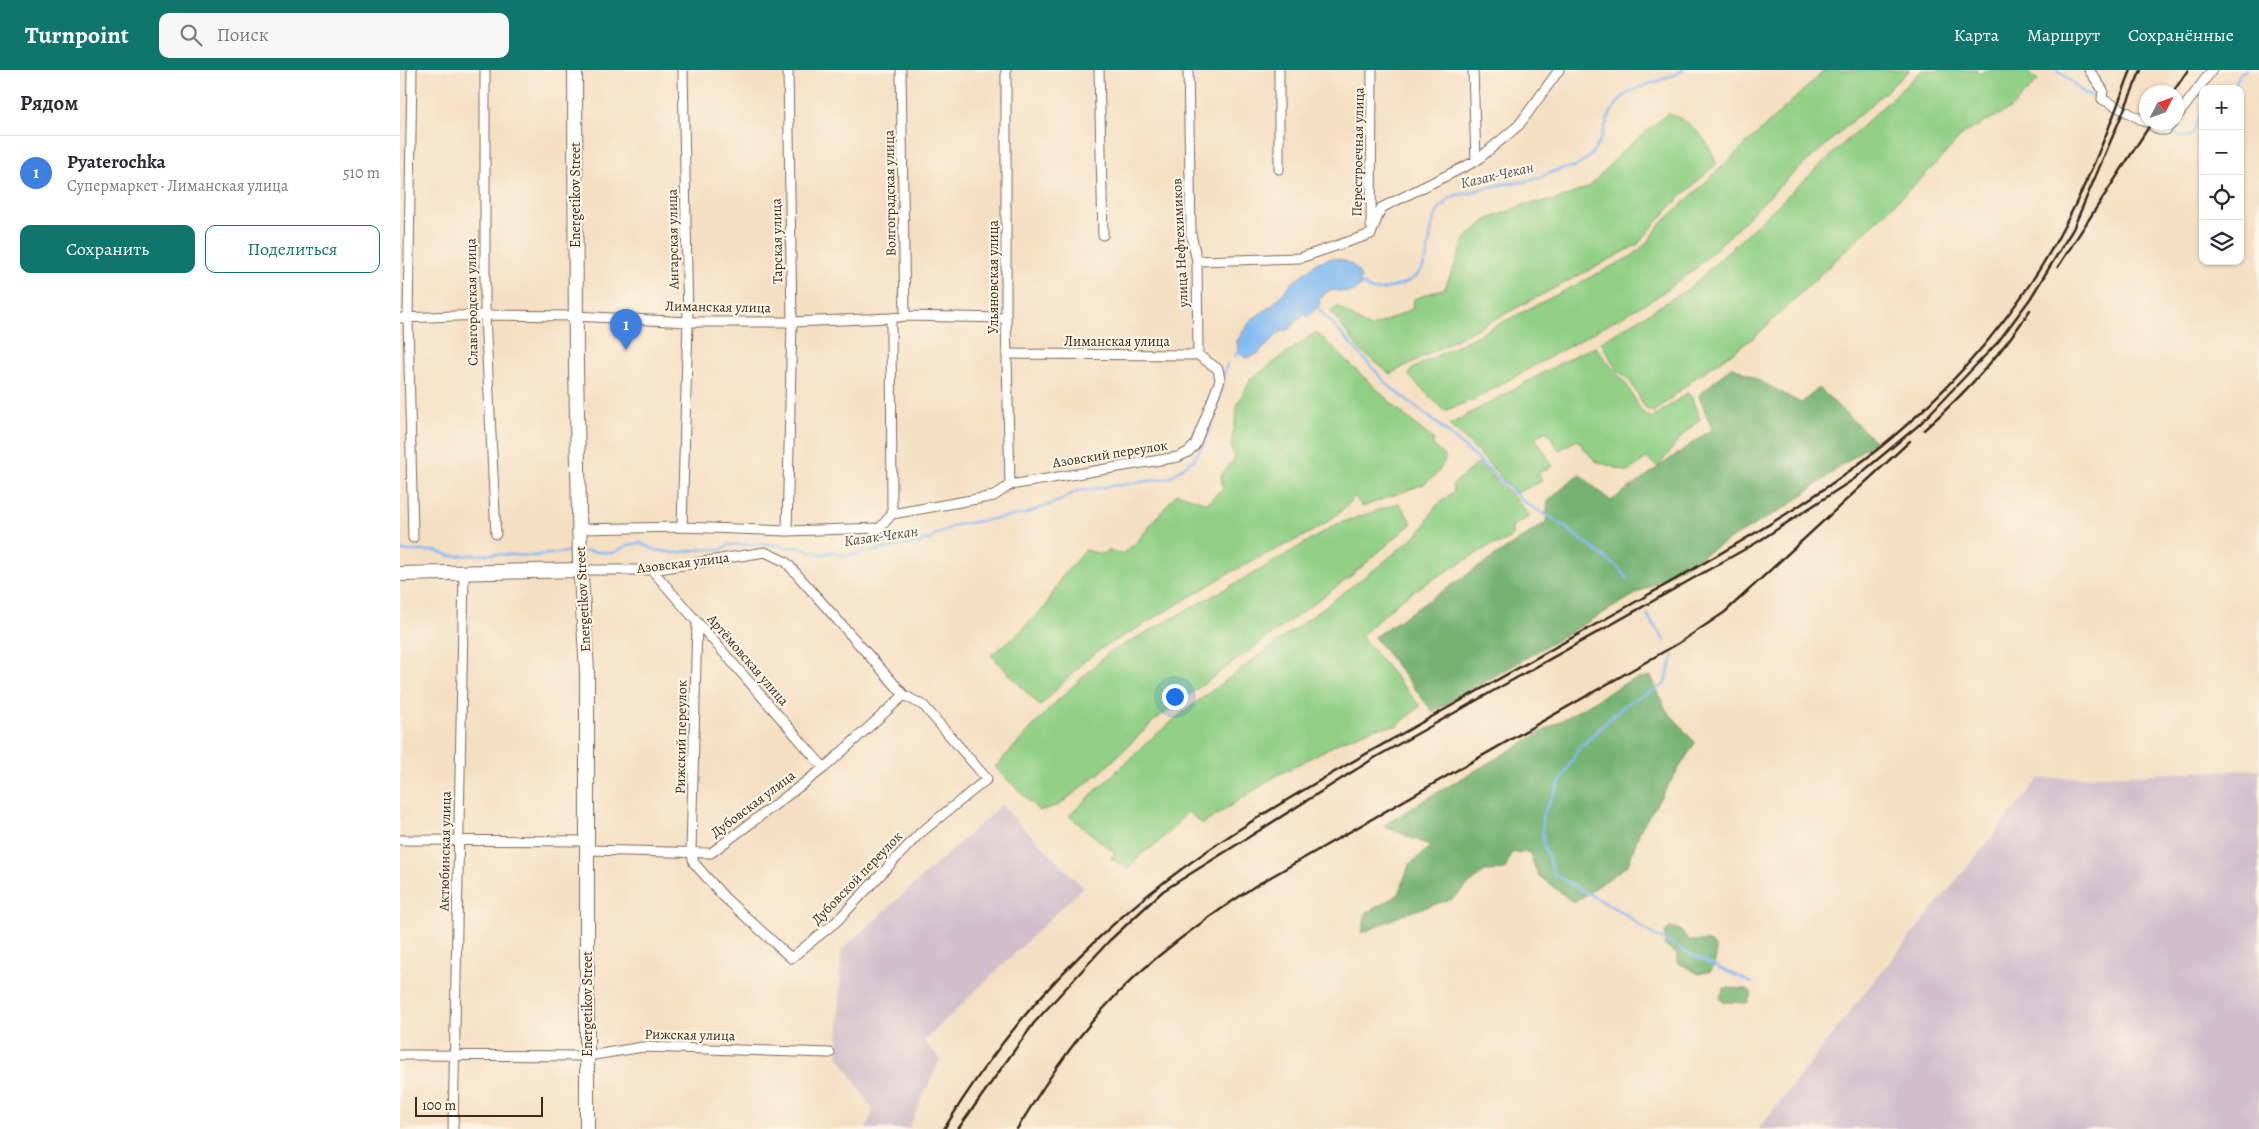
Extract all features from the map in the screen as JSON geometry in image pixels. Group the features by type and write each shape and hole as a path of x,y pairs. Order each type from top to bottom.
{"main road":[{"name":"Energetikov Street","path":"575,70 575,316 580,566 587,671 587,1129"},
{"name":"Азовская улица","path":"400,574 464,574 580,566"}],"street":[{"path":"412,70 404,318 413,538"},
{"name":"Славгородская улица","path":"485,70 485,315 496,534"},
{"name":"Ангарская улица","path":"682,527 688,322 684,70"},
{"name":"Тарская улица","path":"787,530 792,322 788,70"},
{"name":"Волгоградская улица","path":"901,70 905,316"},
{"name":"Ульяновская улица","path":"1006,70 1006,318 1010,484"},
{"path":"1099,70 1103,235"},
{"name":"улица Нефтехимиков","path":"1188,70 1190,234 1197,261 1198,355"},
{"path":"1279,70 1279,169"},
{"name":"Перестроечная улица","path":"1371,234 1372,70"},
{"path":"1474,70 1476,161"},
{"path":"1197,261 1300,258 1371,234 1381,208 1476,161 1519,125 1559,70"},
{"path":"2089,70 2102,90 2102,100 2139,118"},
{"path":"2184,107 2212,70"},
{"name":"Лиманская улица","path":"404,318 485,315 575,316 688,322 792,322 905,316 1006,318"},
{"path":"891,318 892,514"},
{"name":"Лиманская улица","path":"1007,354 1198,355"},
{"name":"Азовский переулок","path":"1010,484 1178,457 1188,452 1195,445 1220,380 1218,369 1198,355"},
{"path":"580,534 682,527 787,530 880,528 892,514 994,496 1010,484"},
{"name":"Азовская улица","path":"580,566 652,570 765,552 786,562 904,695 924,706 987,779"},
{"name":"Артёмовская улица","path":"652,570 824,768"},
{"name":"Актюбинская улица","path":"453,1129 456,1055 464,574"},
{"name":"Рижский переулок","path":"691,851 697,623"},
{"name":"Дубовская улица","path":"400,840 459,838 711,853 824,768 904,695"},
{"name":"Дубовской переулок","path":"691,851 694,863 724,897 791,958 837,921 919,834 987,779"},
{"name":"Рижская улица","path":"400,1055 588,1056 643,1047 830,1053"}],"shaded area":[{"path":"2259,769 2259,1129 1759,1129 1861,997 2039,779"},
{"path":"1001,805 1083,887 924,1041 940,1059 908,1129 866,1129 873,1110 838,1055 841,951"}],"green space":[{"path":"1825,70 1910,70 1785,181 1696,268 1655,298 1475,399 1444,411 1409,376 1411,370 1423,363 1632,256 1648,242 1659,226"},
{"path":"1922,70 1976,70 1980,74 1984,70 2024,70 2038,81 2010,109 1964,133 1932,168 1758,334 1695,378 1653,412 1646,409 1630,381 1617,370 1601,342 1688,289"},
{"path":"1667,114 1683,120 1698,132 1709,148 1716,164 1670,207 1637,245 1390,374 1360,350 1330,311 1337,306 1370,328 1412,309 1414,299 1445,288 1466,238 1486,220 1526,204 1556,200 1589,187 1622,152"},
{"path":"1316,332 1402,413 1434,440 1432,444 1446,458 1438,473 1424,484 1362,507 1355,496 1343,509 1314,530 1249,562 1101,649 1086,660 1040,706 991,655 1011,640 1046,606 1061,578 1085,550 1102,554 1109,551 1123,553 1136,543 1177,493 1207,503 1223,488 1221,475 1235,458 1231,447 1238,403 1251,379"},
{"path":"1595,347 1626,384 1642,412 1652,418 1687,393 1691,396 1700,419 1681,437 1658,467 1646,458 1628,472 1595,461 1577,440 1559,450 1547,431 1535,437 1553,466 1538,473 1542,481 1516,493 1467,441 1449,425 1577,354"},
{"path":"1732,366 1801,403 1819,388 1875,441 1789,505 1433,712 1374,637 1546,522 1548,501 1579,474 1611,501 1712,429 1699,395"},
{"path":"1478,463 1513,496 1530,516 1512,527 1512,536 1500,544 1491,545 1399,601 1361,636 1420,706 1397,726 1375,728 1344,740 1276,776 1203,824 1188,812 1155,846 1142,853 1128,869 1111,858 1115,853 1069,816 1152,738 1185,711 1379,566 1422,530 1435,507 1454,491 1452,485"},
{"path":"1399,503 1412,523 1351,576 1155,720 1102,771 1059,805 1039,811 995,767 1054,704 1107,654 1258,571 1337,524"},
{"path":"1651,676 1665,708 1695,743 1640,830 1628,865 1574,903 1538,875 1529,852 1511,853 1505,870 1485,871 1452,899 1407,913 1362,933 1366,913 1399,894 1409,865 1431,846 1383,826 1629,681"},
{"path":"1671,927 1680,930 1689,940 1705,941 1714,946 1716,958 1711,971 1699,974 1677,962 1677,954 1665,946 1665,932"},
{"path":"1724,988 1748,989 1752,993 1747,1003 1723,1002 1720,998"}],"water":[{"path":"1332,258 1353,266 1361,279 1355,279 1361,285 1349,292 1328,291 1319,300 1320,304 1308,317 1304,313 1290,329 1280,332 1259,353 1246,358 1239,354 1237,341 1252,319 1273,305 1290,285 1318,262"}],"waterway":[{"name":"Казак-Чекан","path":"1354,279 1373,290 1396,286 1412,279 1421,270 1426,258 1434,220 1440,208 1452,197 1495,186 1531,180 1560,169 1576,166 1593,152 1613,109 1619,101 1634,90 1675,75 1683,70"},
{"name":"Казак-Чекан","path":"2058,70 2084,93 2100,99"},
{"name":"Казак-Чекан","path":"2235,85 2240,73 2246,70"},
{"name":"Казак-Чекан","path":"2168,131 2185,137 2190,136 2199,119"},
{"path":"1316,306 1390,387 1437,423 1527,504 1557,521 1615,565 1628,579"},
{"name":"Казак-Чекан","path":"1235,356 1240,351"},
{"name":"Казак-Чекан","path":"1223,377 1227,364"},
{"name":"Казак-Чекан","path":"585,551 613,553 628,545 640,543 656,550 674,553 705,549 721,550 728,545 763,544 779,545 786,548 798,547 820,554 834,552 844,556 930,540 935,535 956,525 1025,514 1059,501 1077,491 1169,478 1193,460 1202,447 1211,427 1222,385"},
{"name":"Казак-Чекан","path":"400,551 435,551 451,556 496,554 533,556 574,551"},
{"path":"1647,615 1665,641"},
{"path":"1674,655 1664,685 1627,703 1578,749 1542,816 1543,844 1555,875 1625,914 1647,931 1692,955 1752,983"}],"railway":[{"path":"944,1129 997,1050 1037,1001 1104,933 1171,877 1244,826 1320,780 1682,575 1791,511 1860,463 1924,409 1945,389 1985,344 2038,272 2067,221 2085,184 2131,70"},
{"path":"958,1129 1034,1023 1109,941 1163,891 1376,757 1756,543 1854,479 1920,424 1998,342 2030,299 2073,229 2141,70"},
{"path":"2178,85 2188,70"},
{"path":"2058,267 2147,130"},
{"path":"1924,430 1981,374 2007,343 2030,310"},
{"path":"1017,1129 1058,1067 1092,1022 1121,990 1175,943 1255,886 1679,643 1725,612 1910,441"}],"place":[{"name":"Pyaterochka","path":"626,350"}]}
